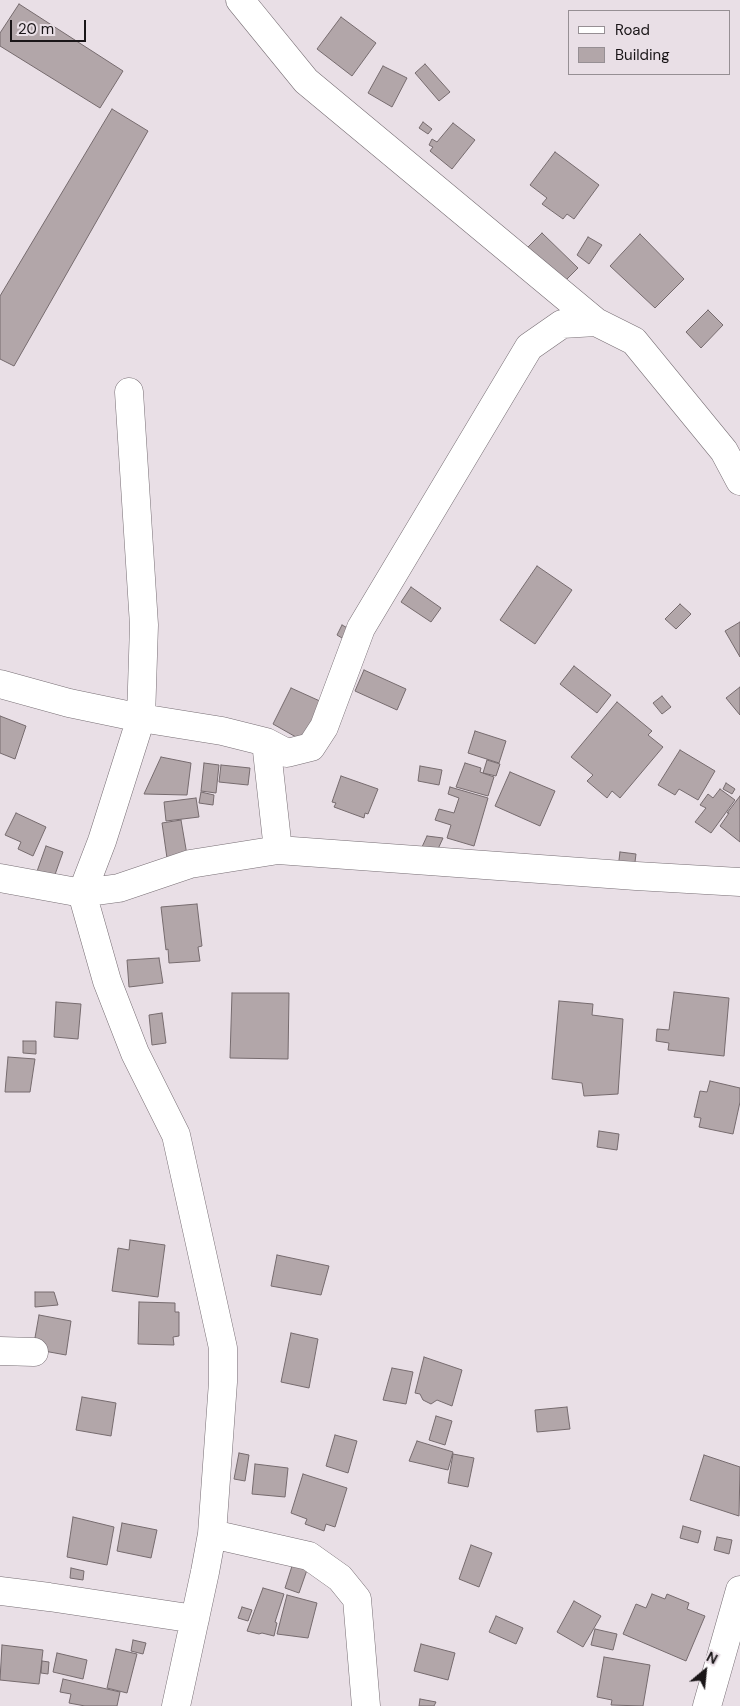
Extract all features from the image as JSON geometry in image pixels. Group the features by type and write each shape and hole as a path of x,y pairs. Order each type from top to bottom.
{"street":[{"path":"240,0 306,81 596,322 634,341 724,451 740,481"},
{"path":"0,684 69,703 141,718 222,731 266,742 287,753 311,747 324,727 361,628 529,347 562,324 596,322"},
{"path":"129,392 144,625 141,718 102,841 82,893 107,981 135,1053 176,1134 224,1348 212,1534 176,1706"},
{"path":"266,742 278,850"},
{"path":"0,878 82,893 119,888 190,864 278,850 740,882"},
{"path":"0,1351 34,1352"},
{"path":"212,1534 309,1556 340,1578 357,1598 366,1706"},
{"path":"706,1706 740,1590"},
{"path":"0,1591 195,1619"}],"building":[{"path":"19,4 123,71 100,108 0,46 0,33"},
{"path":"341,17 376,43 352,76 317,49"},
{"path":"425,64 450,92 439,101 415,73"},
{"path":"383,66 407,78 392,107 368,93"},
{"path":"112,109 148,131 14,366 0,359 0,296"},
{"path":"423,122 432,129 428,134 419,128"},
{"path":"453,123 475,140 452,169 430,151 433,147 429,145 432,139 437,142"},
{"path":"555,152 599,185 574,219 567,214 563,219 542,204 547,198 530,185"},
{"path":"542,233 578,268 563,283 527,248"},
{"path":"640,234 684,279 655,308 610,266"},
{"path":"588,237 602,245 589,264 577,255"},
{"path":"708,310 723,325 701,348 686,332"},
{"path":"537,566 572,590 535,644 500,620"},
{"path":"411,587 441,608 431,622 401,602"},
{"path":"680,604 691,614 676,629 665,619"},
{"path":"740,622 740,657 725,631"},
{"path":"342,625 353,631 347,641 337,635"},
{"path":"574,666 611,695 597,713 560,684"},
{"path":"364,670 406,689 397,710 355,691"},
{"path":"740,687 740,715 726,698"},
{"path":"291,688 322,702 303,741 273,724"},
{"path":"662,696 671,707 662,714 653,703"},
{"path":"617,702 652,731 648,735 663,747 620,798 612,791 607,798 587,781 593,775 571,757"},
{"path":"0,716 26,726 15,759 0,753"},
{"path":"475,731 506,741 499,763 468,753"},
{"path":"680,750 715,771 698,800 679,789 675,795 658,785"},
{"path":"161,757 191,763 187,795 144,794"},
{"path":"487,760 500,764 496,776 483,773"},
{"path":"204,763 219,765 216,793 201,791"},
{"path":"465,763 481,768 480,772 494,777 488,796 456,787"},
{"path":"221,765 250,768 248,785 219,782"},
{"path":"420,766 442,770 439,785 418,781"},
{"path":"510,772 555,791 540,826 495,806"},
{"path":"341,776 378,789 368,814 365,813 364,818 334,807 336,803 332,802"},
{"path":"726,783 735,789 732,794 723,789"},
{"path":"450,787 488,798 474,846 447,838 451,825 435,820 439,809 454,813 459,798 448,794"},
{"path":"720,789 735,800 711,833 695,822 706,808 700,805 708,794 713,798"},
{"path":"201,792 214,795 213,805 199,803"},
{"path":"740,796 740,842 720,826"},
{"path":"196,798 199,817 166,821 164,802"},
{"path":"16,813 46,827 33,856 18,849 21,842 5,835"},
{"path":"181,820 187,855 167,858 162,823"},
{"path":"427,836 443,838 438,849 422,847"},
{"path":"46,846 63,852 52,883 35,877"},
{"path":"620,852 636,854 634,870 618,868"},
{"path":"197,904 202,946 198,947 200,961 169,963 161,907"},
{"path":"159,958 163,983 129,987 127,960"},
{"path":"674,992 729,998 724,1056 668,1050 669,1043 656,1041 657,1029 669,1030"},
{"path":"232,993 289,993 288,1059 230,1058"},
{"path":"559,1001 593,1004 592,1015 623,1019 618,1094 584,1096 582,1083 552,1079"},
{"path":"56,1002 81,1004 78,1039 54,1037"},
{"path":"162,1013 166,1043 152,1045 149,1015"},
{"path":"23,1041 36,1041 36,1054 23,1053"},
{"path":"8,1057 35,1059 30,1092 5,1092"},
{"path":"710,1081 740,1088 740,1102 733,1134 699,1127 701,1118 694,1117 700,1091 707,1092"},
{"path":"599,1131 619,1134 617,1150 597,1147"},
{"path":"130,1240 165,1245 158,1297 112,1291 118,1248 129,1250"},
{"path":"277,1255 329,1266 321,1295 271,1286"},
{"path":"35,1292 54,1292 58,1305 35,1307"},
{"path":"139,1302 175,1303 175,1312 179,1312 179,1336 173,1337 174,1345 138,1344"},
{"path":"39,1315 71,1321 66,1355 33,1349"},
{"path":"291,1333 318,1339 309,1388 281,1382"},
{"path":"424,1357 462,1370 452,1406 437,1400 431,1404 423,1400 420,1394 415,1393"},
{"path":"392,1368 413,1372 406,1404 383,1400"},
{"path":"82,1397 116,1403 111,1436 76,1430"},
{"path":"567,1407 570,1429 537,1432 535,1410"},
{"path":"436,1416 452,1421 445,1445 429,1440"},
{"path":"335,1435 357,1441 348,1473 326,1466"},
{"path":"417,1441 453,1452 448,1470 409,1461"},
{"path":"239,1453 249,1455 245,1481 234,1479"},
{"path":"453,1454 474,1458 468,1487 448,1483"},
{"path":"704,1455 740,1467 739,1516 690,1500"},
{"path":"255,1464 288,1468 285,1497 252,1494"},
{"path":"303,1474 347,1488 335,1527 326,1524 324,1531 305,1524 307,1519 291,1513"},
{"path":"73,1517 114,1527 107,1565 67,1557"},
{"path":"122,1523 157,1530 151,1558 117,1551"},
{"path":"683,1526 701,1531 698,1543 680,1538"},
{"path":"717,1537 732,1540 729,1554 714,1550"},
{"path":"471,1545 492,1553 479,1587 459,1579"},
{"path":"293,1563 308,1567 299,1593 285,1588"},
{"path":"71,1568 84,1571 83,1580 70,1578"},
{"path":"263,1588 284,1594 275,1622 277,1623 274,1636 247,1631"},
{"path":"652,1594 665,1599 667,1594 689,1603 687,1609 705,1616 686,1661 623,1634 636,1604 646,1608"},
{"path":"287,1595 317,1603 308,1638 277,1634"},
{"path":"574,1601 601,1616 583,1647 557,1632"},
{"path":"242,1607 252,1610 248,1621 238,1618"},
{"path":"496,1616 523,1628 516,1644 489,1632"},
{"path":"595,1629 617,1634 613,1650 591,1645"},
{"path":"133,1640 146,1643 143,1654 131,1651"},
{"path":"421,1644 455,1653 448,1680 414,1671"},
{"path":"2,1645 43,1650 39,1684 0,1680"},
{"path":"116,1649 137,1654 127,1693 107,1688"},
{"path":"57,1653 87,1660 83,1679 53,1672"},
{"path":"604,1657 650,1665 643,1706 611,1705 612,1700 597,1697"},
{"path":"42,1661 49,1662 48,1674 41,1673"},
{"path":"63,1679 120,1692 117,1706 85,1706 69,1703 71,1694 60,1692"},
{"path":"420,1699 436,1702 434,1706 419,1706"}]}
